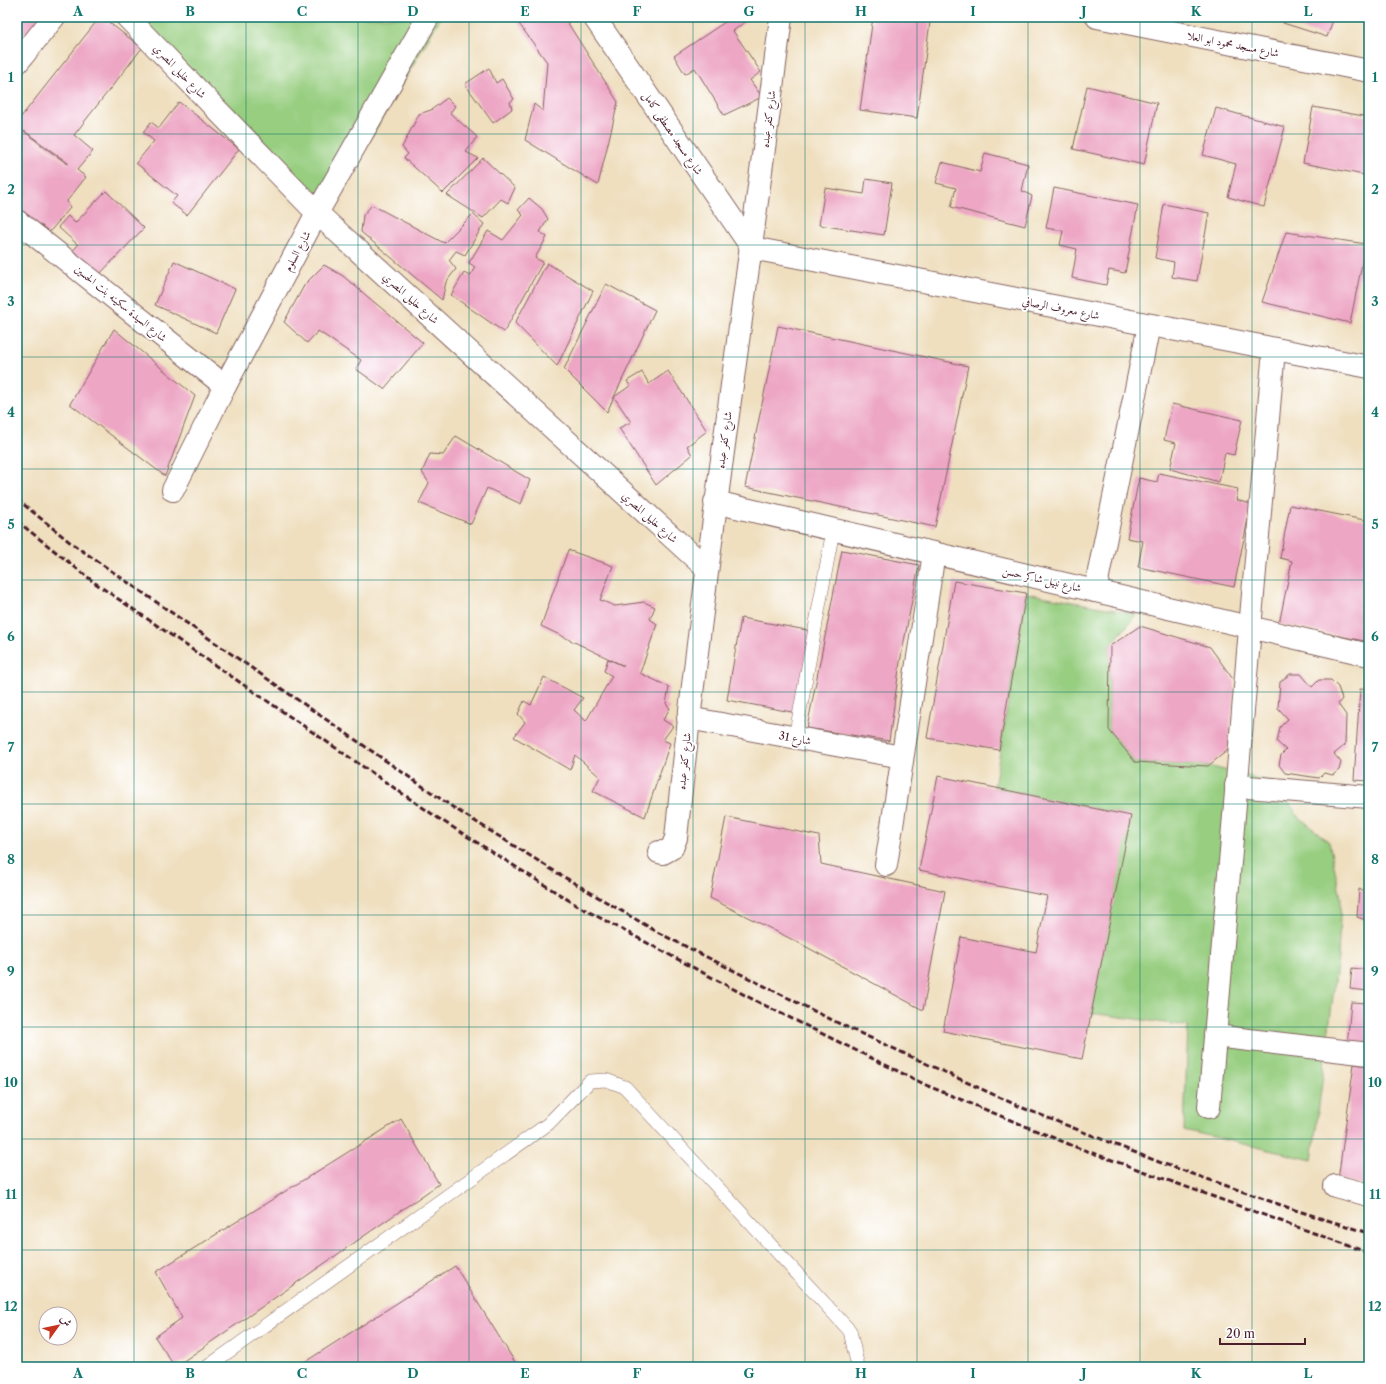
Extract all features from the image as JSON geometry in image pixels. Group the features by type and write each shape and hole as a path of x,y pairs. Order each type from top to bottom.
{"street":[{"path":"17,63 54,17"},
{"name":"شارع خليل المصري","path":"127,17 317,213 706,568"},
{"name":"شارع السلوم","path":"173,490 225,386 317,213 428,17"},
{"name":"شارع مسجد مصطفى كامل","path":"594,17 752,248"},
{"name":"شارع كفر عبده","path":"658,852 664,853 672,848 676,838 688,718 706,568 752,248 781,17"},
{"name":"شارع مسجد محمود ابو العلا","path":"1097,17 1369,71"},
{"name":"شارع السيدة سكينه بنت الحسين","path":"17,221 225,386"},
{"name":"شارع معروف الرصافي","path":"752,248 1369,367"},
{"path":"1096,591 1149,325"},
{"path":"1209,1107 1274,349"},
{"name":"شارع نبيل شاكر حسن","path":"716,502 1369,655"},
{"path":"886,865 934,553"},
{"name":"شارع 31","path":"688,718 902,757"},
{"path":"1236,786 1369,797"},
{"path":"1215,1036 1369,1054"},
{"path":"1335,1186 1369,1195"}],"lane":[{"path":"795,738 833,530"},
{"path":"207,1367 548,1124 590,1081 606,1080 625,1087 850,1331 858,1367"}],"green space":[{"path":"135,17 441,17 330,208"},
{"path":"1026,593 1137,614 1110,646 1109,730 1135,762 1208,766 1276,783 1298,816 1329,842 1341,898 1338,957 1312,1160 1184,1130 1188,1026 1091,1013 1130,816 994,788"}],"building":[{"path":"17,17 42,17 17,43"},
{"path":"100,17 142,48 74,135 93,151 77,170 86,177 67,201 70,208 46,236 17,209 17,122","holes":["24,131 68,163 45,148"]},
{"path":"514,17 564,17 618,102 598,185 525,140 534,104 543,111 547,62"},
{"path":"727,17 742,17 745,22 733,31 761,72 750,80 762,97 724,115 695,68 685,74 674,56 728,20"},
{"path":"873,17 892,17 930,22 917,118 860,110"},
{"path":"1285,17 1334,17 1327,37 1283,23"},
{"path":"489,68 496,83 502,79 514,99 510,102 512,109 493,123 465,84"},
{"path":"1087,86 1157,103 1144,165 1073,149"},
{"path":"447,98 455,106 450,113 477,137 466,152 478,158 443,193 404,158 408,154 402,147 419,114 431,110"},
{"path":"179,102 239,149 187,215 171,203 177,196 136,163 154,141 143,132 151,122 159,128"},
{"path":"1313,107 1369,117 1369,176 1303,163"},
{"path":"1216,108 1285,127 1264,207 1228,197 1236,164 1203,155"},
{"path":"985,153 1028,164 1022,191 1032,196 1025,226 951,207 956,188 936,183 942,162 980,172"},
{"path":"483,158 515,188 508,203 501,199 483,218 447,195"},
{"path":"866,179 892,183 884,235 819,225 825,188 864,194"},
{"path":"1054,188 1138,205 1125,273 1109,270 1106,285 1072,278 1077,249 1060,245 1063,231 1046,228"},
{"path":"106,191 144,228 94,280 68,256 78,245 58,227 68,216 75,223"},
{"path":"529,198 542,209 548,219 540,232 547,237 535,258 543,262 504,332 451,295 464,273 470,276 475,267 469,263 488,231 503,240 523,215 518,210"},
{"path":"1164,204 1209,213 1197,281 1172,277 1174,262 1155,258"},
{"path":"372,205 444,243 473,214 484,224 465,255 456,251 449,260 456,269 446,282 442,300 361,232 363,215"},
{"path":"1286,232 1366,244 1350,323 1262,302"},
{"path":"174,261 235,289 216,333 155,305"},
{"path":"547,263 593,291 557,366 515,323"},
{"path":"324,265 343,276 423,343 384,389 356,369 361,360 318,331 307,343 284,322 305,284"},
{"path":"606,284 655,310 607,412 564,369"},
{"path":"778,326 968,366 935,527 745,487"},
{"path":"114,329 195,396 165,476 70,404"},
{"path":"668,371 707,431 687,446 692,455 656,485 619,428 631,422 614,397 630,386 627,381 642,372 649,384"},
{"path":"1172,404 1242,420 1234,455 1225,453 1219,482 1170,469 1176,443 1164,440"},
{"path":"456,436 530,480 521,504 487,488 471,524 419,503 429,483 422,472 430,454 443,455"},
{"path":"1159,473 1238,489 1236,500 1251,504 1234,587 1138,567 1143,541 1127,538 1139,478 1157,482"},
{"path":"1290,505 1369,521 1369,642 1279,624 1292,561 1280,558"},
{"path":"568,550 613,566 600,600 615,606 644,602 655,607 650,619 657,624 640,673 669,687 666,704 670,708 663,720 673,726 663,740 670,743 645,817 593,791 600,777 575,755 570,770 514,737 525,722 518,714 524,701 531,705 544,677 583,698 574,710 586,721 612,676 604,671 608,659 624,666 541,626"},
{"path":"842,550 919,565 900,662 889,741 807,728"},
{"path":"954,581 1026,593 999,750 927,738"},
{"path":"741,618 812,631 797,713 727,700"},
{"path":"1140,626 1210,647 1235,682 1228,750 1208,766 1135,762 1109,730 1110,646"},
{"path":"1290,674 1301,674 1312,687 1319,680 1331,680 1338,687 1342,699 1338,704 1346,715 1345,745 1334,754 1341,762 1339,770 1333,775 1324,773 1319,778 1285,773 1279,765 1281,755 1286,750 1277,742 1280,727 1288,719 1278,708 1280,682"},
{"path":"1360,689 1369,690 1369,781 1354,780"},
{"path":"938,776 1131,816 1082,1059 943,1031 961,937 1036,952 1047,896 919,870"},
{"path":"726,817 819,836 821,864 945,891 923,1010 801,944 710,898"},
{"path":"1359,889 1369,894 1369,921 1357,917"},
{"path":"1352,968 1369,970 1369,991 1350,989"},
{"path":"1368,996 1369,1049 1347,1047 1351,1002 1367,1003"},
{"path":"1354,1064 1369,1066 1369,1187 1338,1180"},
{"path":"401,1119 439,1184 175,1367 155,1337 182,1318 156,1272"},
{"path":"455,1266 518,1367 297,1367"}],"railway":[{"path":"17,499 71,543 454,808 559,874 659,933 840,1024 1023,1108 1159,1162 1295,1210 1369,1233"},
{"path":"17,521 95,583 438,818 578,906 756,1001 928,1086 1076,1147 1369,1253"}]}
